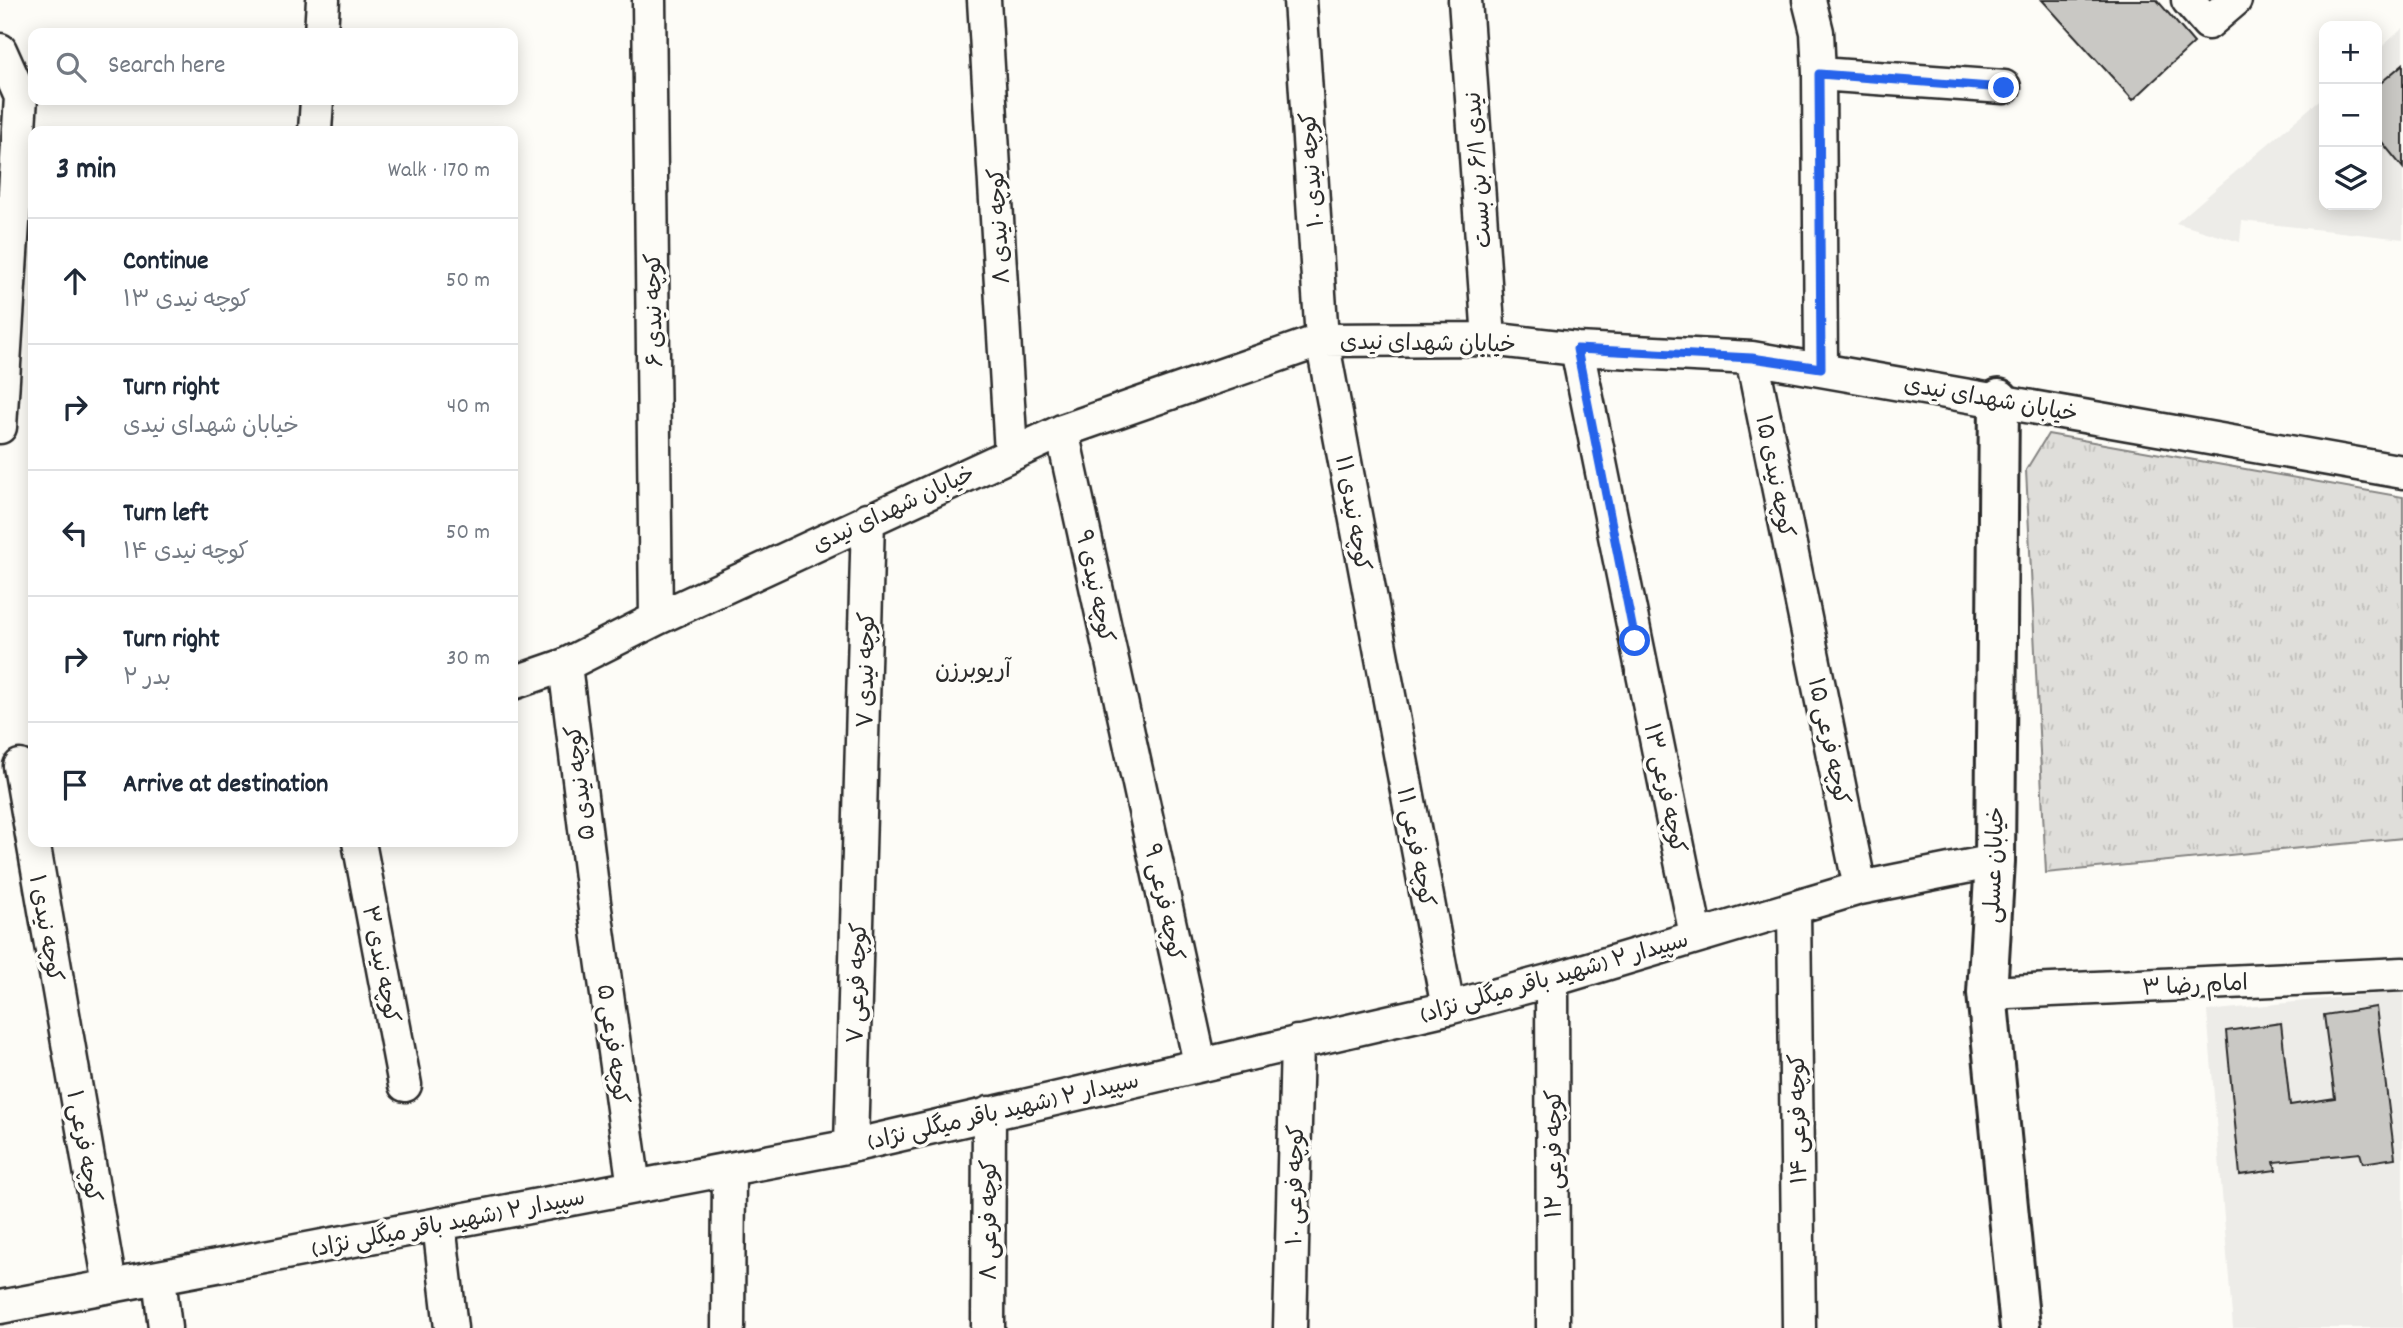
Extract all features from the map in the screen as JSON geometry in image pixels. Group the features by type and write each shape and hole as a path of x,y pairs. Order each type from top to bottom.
{"street":[{"path":"321,28 323,0"},
{"name":"کوچه نیدی ۶","path":"649,0 656,619"},
{"name":"کوچه نیدی ۸","path":"984,0 1011,453"},
{"name":"کوچه نیدی ۱۰","path":"1300,0 1322,340"},
{"name":"نیدی ۶/۱ بن بست","path":"1465,0 1489,339"},
{"path":"1809,0 1817,32 1819,74 1821,368"},
{"path":"2188,0 2208,23 2235,0"},
{"path":"0,50 21,97 0,427"},
{"path":"1819,74 2004,88"},
{"path":"315,126 317,105"},
{"name":"خیابان شهدای نیدی","path":"518,681 565,665 868,519 1062,431 1322,340 1489,339 1577,349 1752,358 1999,399 2403,472"},
{"name":"کوچه نیدی ۱۱","path":"1322,340 1386,686"},
{"name":"کوچه فرعی ۱۳","path":"1577,349 1696,935"},
{"name":"کوچه نیدی ۱۵","path":"1752,358 1799,594"},
{"name":"خیابان عسلی","path":"1999,399 1995,861 1987,993 2020,1328"},
{"name":"کوچه نیدی ۹","path":"1062,431 1129,741"},
{"name":"کوچه نیدی ۷","path":"862,821 868,519"},
{"name":"کوچه فرعی ۱۵","path":"1799,594 1860,888"},
{"name":"کوچه نیدی ۵","path":"565,665 594,902"},
{"name":"کوچه فرعی ۱۱","path":"1386,686 1448,1008"},
{"name":"کوچه فرعی ۹","path":"1129,741 1200,1063"},
{"name":"کوچه نیدی ۱","path":"18,766 28,822"},
{"name":"کوچه فرعی ۷","path":"851,1146 862,821"},
{"name":"کوچه نیدی ۱","path":"32,847 61,1007"},
{"name":"کوچه نیدی ۳","path":"360,847 405,1085"},
{"name":"سپیدار ۲ (شهید باقر میگلی نژاد)","path":"0,1307 851,1146 1200,1063 1448,1008 1552,981 1696,935 1860,888 1995,861"},
{"name":"کوچه فرعی ۵","path":"594,902 634,1187"},
{"name":"کوچه فرعی ۱۴","path":"1794,909 1799,1328"},
{"name":"امام رضا ۳","path":"1987,993 2403,974"},
{"name":"کوچه فرعی ۱۲","path":"1552,981 1553,1328"},
{"name":"کوچه فرعی ۱","path":"61,1007 110,1285"},
{"name":"کوچه فرعی ۱۰","path":"1290,1328 1297,1042"},
{"name":"کوچه فرعی ۸","path":"988,1328 989,1113"},
{"path":"728,1328 729,1171"},
{"path":"439,1224 451,1328"},
{"path":"159,1278 164,1328"}],"shaded area":[{"path":"2403,28 2403,239 2242,221 2240,242 2176,223 2319,100 2319,210 2382,210 2382,47"},
{"path":"2403,991 2403,1328 2233,1328 2207,1011"}],"green space":[{"path":"2048,434 2403,497 2403,838 2046,873 2026,470"}],"building":[{"path":"2042,0 2157,0 2194,43 2133,100"},
{"path":"2403,64 2403,168 2382,142 2382,82"},
{"path":"2376,1007 2395,1158 2363,1163 2360,1153 2274,1162 2276,1170 2240,1175 2226,1031 2281,1023 2290,1105 2335,1098 2324,1015"}],"district":[{"name":"آریو‌برزن","path":"973,669"}],"route":[{"path":"1635,641 1577,349 1752,358 1821,368 1819,74 2004,88"}]}
